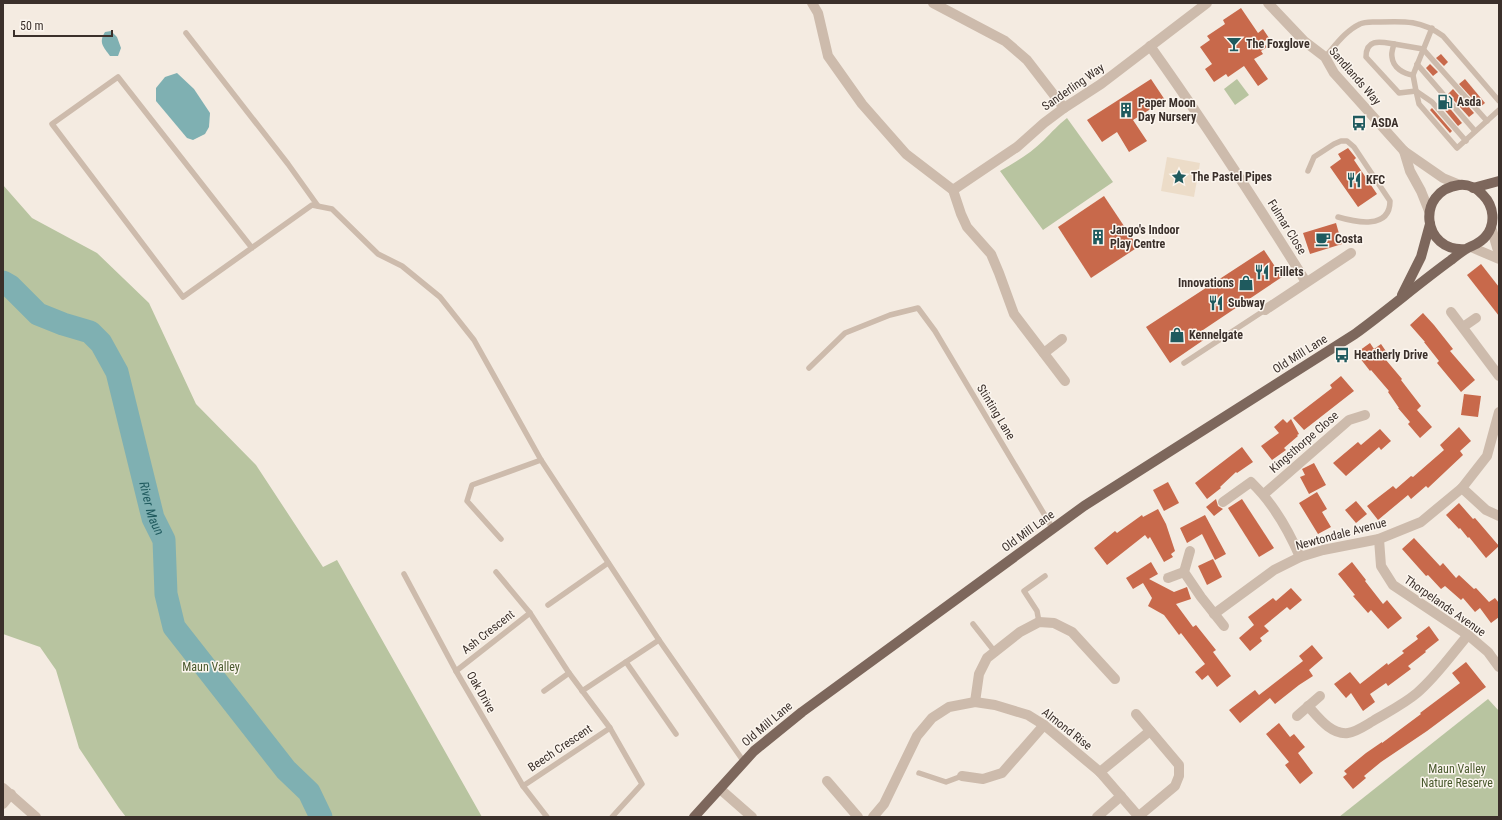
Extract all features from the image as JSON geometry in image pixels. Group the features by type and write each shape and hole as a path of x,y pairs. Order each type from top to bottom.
{"main road":[{"path":"1473,188 1499,181"},
{"path":"1460,185 1473,188 1487,198 1493,214 1492,225"},
{"name":"Old Mill Lane","path":"1402,297 1421,257 1430,224 1430,211 1433,201 1440,192 1450,187 1460,185"},
{"name":"Old Mill Lane","path":"694,817 754,751 802,712 1084,506 1355,334 1385,312 1402,297 1469,248 1481,242 1499,213"},
{"name":"Old Mill Lane","path":"1430,224 1433,233 1438,240 1446,245 1454,248 1469,248"}],"street":[{"path":"812,3 818,13 828,56 862,104 906,154 953,190 967,227 991,254 1014,314 1065,381"},
{"path":"933,3 1005,41 1027,60 1064,108"},
{"name":"Sanderling Way","path":"953,190 1017,147 1044,123 1096,87 1207,3"},
{"name":"Sandlands Way","path":"1268,3 1304,41 1325,58 1334,73 1404,151"},
{"name":"Fulmar Close","path":"1150,46 1218,144 1306,282"},
{"path":"1404,151 1443,178 1460,185"},
{"path":"1404,151 1410,171 1430,211"},
{"path":"1492,225 1499,254"},
{"path":"1469,248 1499,259"},
{"path":"1264,310 1352,253"},
{"path":"1452,312 1499,376"},
{"path":"1463,327 1476,318"},
{"path":"1044,353 1062,339"},
{"name":"Newtondale Avenue","path":"1214,614 1274,570 1300,557 1322,550 1379,539 1421,522 1462,488 1487,456 1499,412"},
{"name":"Kingsthorpe Close","path":"1264,494 1349,420 1365,415"},
{"path":"1223,502 1251,482 1264,494 1290,533 1300,557"},
{"path":"1462,488 1486,510 1499,516"},
{"name":"Thorpelands Avenue","path":"1379,539 1381,566 1393,585 1468,635 1488,652 1499,667"},
{"path":"1184,572 1190,551"},
{"path":"1168,578 1184,572"},
{"path":"1184,572 1224,626"},
{"path":"976,702 979,674 988,658 1020,632 1039,622 1054,623 1072,632 1115,679"},
{"path":"1308,706 1327,726 1337,731 1348,733 1400,705 1417,693 1431,680 1468,635"},
{"path":"1297,716 1320,696"},
{"name":"Almond Rise","path":"873,817 884,804 917,736 932,718 949,707 976,702 995,705 1028,715 1044,725 1100,772 1139,817"},
{"path":"1136,714 1178,765 1179,776 1175,786 1139,817"},
{"path":"962,776 983,779 1002,773 1044,725"},
{"path":"1100,772 1150,731"},
{"path":"827,781 858,817"},
{"path":"720,789 752,817"},
{"path":"3,804 7,791 36,817"},
{"path":"1097,817 1121,796"}],"lane":[{"path":"1325,58 1345,34 1361,23 1396,21 1420,23 1432,28 1443,36 1499,101"},
{"path":"1432,28 1413,75 1419,104 1457,148 1499,110"},
{"path":"186,32 288,164 318,206"},
{"path":"1466,140 1432,102 1416,91 1399,93 1366,57 1368,47 1377,42 1423,49 1487,121"},
{"path":"1394,44 1391,58 1404,74 1413,75"},
{"path":"1417,64 1475,131"},
{"path":"252,248 118,77 52,124 183,297 252,248 312,205 332,209 378,254 402,266 440,298 474,340 541,460 658,640 744,762"},
{"path":"1308,171 1314,157 1334,144 1341,141 1347,141 1354,147 1390,201 1390,209 1386,215 1379,220 1369,222 1354,221 1338,217"},
{"name":"Stinting Lane","path":"809,368 845,333 890,315 918,308 935,331 1053,529"},
{"path":"1184,363 1264,310"},
{"path":"501,539 467,502 472,485 541,460"},
{"path":"548,605 608,564"},
{"name":"Ash Crescent","path":"456,671 530,613 496,572"},
{"name":"Oak Drive","path":"404,574 456,671 523,786 547,817"},
{"path":"1039,622 1037,611 1024,591 1045,576"},
{"path":"530,613 569,673 610,728 642,784 612,817"},
{"path":"973,624 994,652"},
{"path":"582,691 658,640"},
{"path":"626,662 676,734"},
{"path":"544,690 569,673"},
{"name":"Beech Crescent","path":"523,786 610,728"},
{"path":"919,774 946,782 962,776"}],"green space":[{"path":"1237,79 1249,95 1235,105 1224,89"},
{"path":"1067,118 1113,182 1043,230 1000,171 1018,161 1034,149"},
{"name":"Maun Valley","path":"3,185 32,218 97,253 149,303 196,404 256,465 323,567 337,560 482,817 126,817 119,808 79,748 56,670 40,647 3,634"},
{"name":"Maun Valley Nature Reserve","path":"1488,699 1499,711 1499,817 1339,817"}],"shaded area":[{"path":"1167,157 1200,163 1194,197 1161,191"}],"water":[{"path":"111,31 117,37 121,48 118,56 110,56 102,42 105,32"},
{"path":"177,73 194,89 210,113 209,127 205,134 193,140 187,138 156,101 156,88 165,77"}],"building":[{"name":"The Foxglove","path":"1241,8 1258,33 1263,29 1269,38 1263,42 1267,47 1261,51 1263,54 1254,59 1268,79 1258,86 1244,66 1228,77 1226,74 1214,82 1205,69 1212,64 1200,47 1210,40 1207,36 1225,24 1223,20"},
{"path":"1441,54 1448,62 1444,66 1436,58"},
{"path":"1430,64 1438,72 1433,76 1426,68"},
{"name":"Paper Moon Day Nursery","path":"1151,79 1165,100 1133,120 1147,141 1129,152 1117,132 1102,142 1087,120"},
{"path":"1465,79 1485,103 1480,107 1459,84"},
{"path":"1453,89 1474,113 1469,117 1448,94"},
{"path":"1442,99 1462,123 1458,126 1438,102"},
{"path":"1432,108 1452,131 1450,133 1430,110"},
{"name":"KFC","path":"1348,148 1356,158 1354,160 1377,194 1358,207 1330,167 1341,159 1338,154"},
{"name":"Jango's Indoor Play Centre","path":"1104,196 1138,247 1091,278 1058,227"},
{"name":"Costa","path":"1336,223 1342,244 1310,254 1303,233"},
{"path":"1264,250 1282,277 1200,332 1205,339 1170,363 1146,327"},
{"path":"1481,264 1499,287 1499,316 1467,275"},
{"path":"1423,313 1453,349 1450,351 1475,380 1461,392 1437,363 1439,361 1425,342 1410,325"},
{"path":"1370,343 1374,349 1381,344 1390,357 1386,360 1402,379 1401,380 1421,406 1417,410 1432,427 1420,438 1408,424 1410,422 1398,408 1388,392 1389,391 1371,370 1370,371 1356,353"},
{"path":"1341,376 1354,391 1304,430 1293,418 1332,388 1330,385"},
{"path":"1464,394 1481,396 1478,417 1461,415"},
{"path":"1283,419 1287,423 1291,419 1299,434 1284,448 1286,450 1272,460 1261,446 1279,433 1274,427"},
{"path":"1459,427 1471,441 1460,451 1463,455 1428,488 1426,486 1411,499 1408,495 1378,520 1367,506 1393,486 1396,489 1411,476 1413,477 1444,450 1440,445"},
{"path":"1380,429 1391,441 1381,450 1379,447 1346,476 1333,463 1358,442 1361,445"},
{"path":"1242,447 1253,462 1237,473 1236,472 1220,487 1221,488 1207,499 1195,483"},
{"path":"1314,463 1326,485 1309,494 1300,477 1305,475 1302,469"},
{"path":"1168,482 1179,503 1164,511 1153,490"},
{"path":"1317,492 1327,509 1322,512 1331,527 1318,534 1299,503"},
{"path":"1216,499 1218,506 1223,509 1214,516 1206,507"},
{"path":"1242,499 1274,548 1259,557 1228,508"},
{"path":"1356,501 1367,514 1356,523 1345,510"},
{"path":"1459,503 1473,519 1475,518 1499,546 1486,558 1469,537 1468,538 1446,515"},
{"path":"1158,509 1166,524 1175,551 1171,554 1173,557 1164,562 1150,537 1148,539 1145,535 1107,565 1094,548 1115,531 1117,533 1142,515 1143,517"},
{"path":"1205,515 1226,554 1215,560 1202,534 1187,543 1180,528"},
{"path":"1414,538 1440,566 1443,563 1456,578 1459,575 1474,589 1476,588 1489,602 1495,598 1499,603 1499,617 1491,623 1480,608 1475,612 1463,598 1461,600 1445,586 1441,589 1428,575 1426,576 1402,549"},
{"path":"1213,559 1222,577 1207,585 1198,566"},
{"path":"1151,562 1158,574 1149,579 1174,592 1187,587 1191,599 1176,604 1193,627 1196,625 1216,650 1213,652 1231,676 1217,687 1208,675 1202,680 1195,672 1205,664 1181,633 1179,635 1164,615 1148,606 1152,598 1143,583 1133,589 1126,578"},
{"path":"1352,562 1383,604 1387,600 1402,618 1388,629 1371,610 1368,613 1353,596 1355,595 1338,574"},
{"path":"1291,588 1302,600 1290,610 1287,607 1264,626 1269,631 1260,638 1262,641 1250,651 1239,638 1254,625 1248,617 1273,598 1276,601"},
{"path":"1429,626 1439,640 1408,666 1411,669 1388,686 1386,683 1370,694 1375,702 1363,711 1351,693 1346,698 1334,684 1350,672 1360,684 1387,663 1388,665 1404,653 1402,651 1418,639 1416,636"},
{"path":"1312,645 1323,658 1309,670 1313,676 1275,704 1270,698 1240,723 1229,710 1255,690 1259,695 1303,661 1299,656"},
{"path":"1466,662 1486,687 1427,731 1381,762 1364,776 1366,778 1353,789 1343,777 1347,774 1344,771 1460,683 1452,673"},
{"path":"1279,723 1290,737 1294,734 1305,747 1298,753 1313,773 1300,784 1285,765 1289,762 1266,734"}],"waterway":[{"name":"River Maun","path":"3,282 10,286 38,314 63,324 90,332 101,343 117,372 153,518 164,540 166,594 174,627 286,770 309,792 321,817"}],"place":[{"name":"The Foxglove","path":"1234,44"},
{"name":"Asda","path":"1445,102"},
{"name":"Paper Moon Day Nursery","path":"1126,110"},
{"name":"ASDA","path":"1359,123"},
{"name":"The Pastel Pipes","path":"1179,177"},
{"name":"KFC","path":"1354,180"},
{"name":"Jango's Indoor Play Centre","path":"1098,237"},
{"name":"Costa","path":"1323,239"},
{"name":"Fillets","path":"1262,272"},
{"name":"Innovations","path":"1246,283"},
{"name":"Subway","path":"1216,303"},
{"name":"Kennelgate","path":"1177,335"},
{"name":"Heatherly Drive","path":"1342,355"}]}
